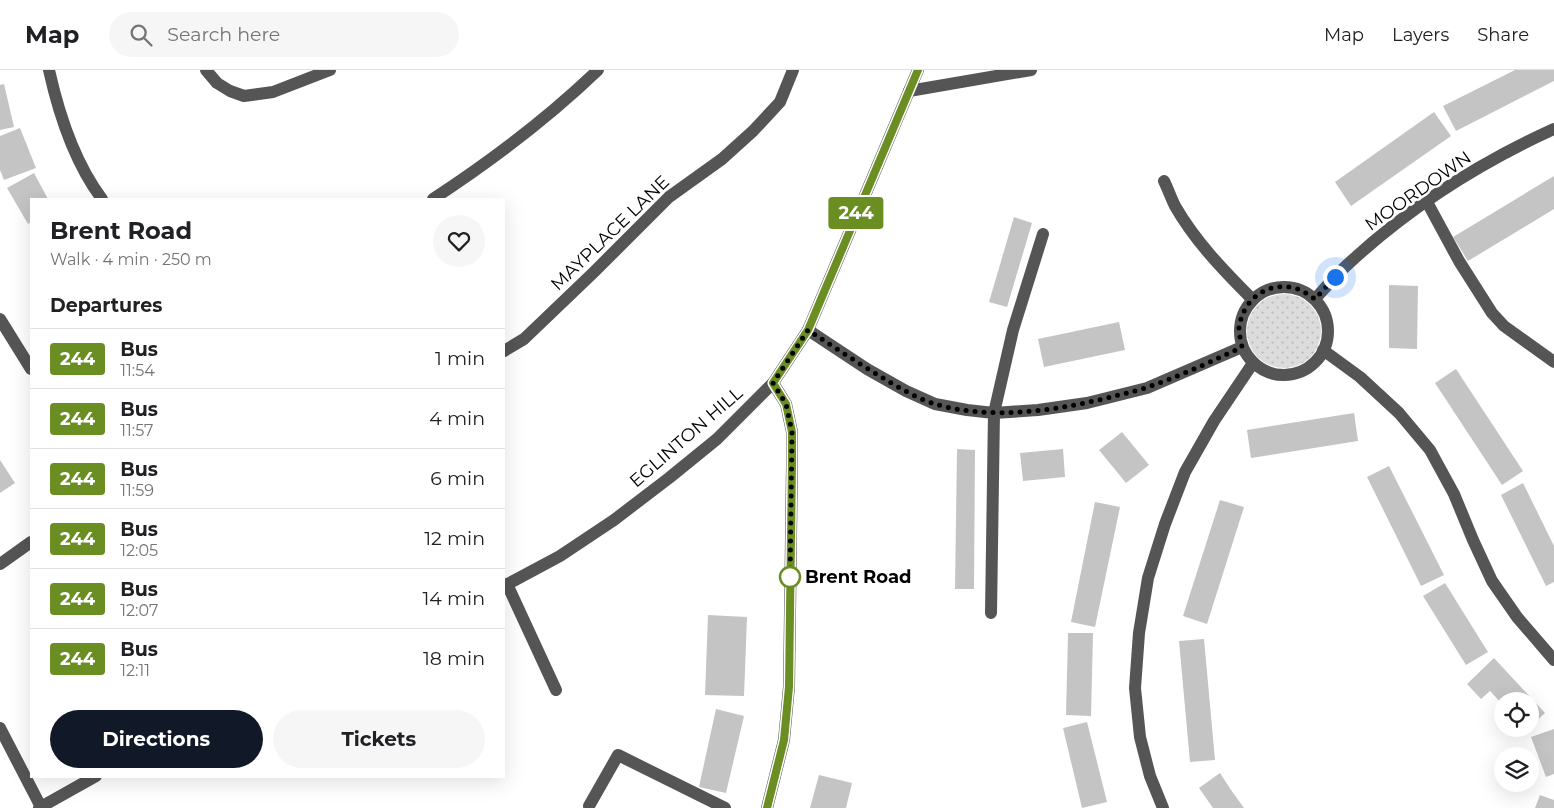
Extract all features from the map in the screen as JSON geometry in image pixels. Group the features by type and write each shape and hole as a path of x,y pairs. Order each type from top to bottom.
{"street":[{"path":"49,70 56,102 77,157 101,198"},
{"path":"206,70 217,83 230,91 244,96 273,92 330,70"},
{"path":"434,198 469,175 554,110 598,70"},
{"name":"MAYPLACE LANE","path":"505,350 524,339 669,197 722,159 753,131 780,102 793,70"},
{"name":"EGLINTON HILL","path":"505,585 560,556 614,520 717,439 773,383 808,330 918,70"},
{"path":"909,91 1032,70"},
{"name":"MOORDOWN","path":"1315,299 1346,266 1382,235 1427,202 1474,171 1554,129"},
{"path":"1164,181 1175,205 1194,236 1224,271 1252,299"},
{"path":"1427,202 1492,313 1504,326 1554,362"},
{"path":"991,612 994,413 1014,330 1043,234"},
{"path":"1283,286 1300,290 1315,299 1323,310 1327,323 1327,337 1324,350 1316,361 1305,370 1292,374 1278,375 1265,371 1253,363 1242,347 1239,330 1242,314 1252,299 1267,290 1283,286"},
{"path":"0,319 30,367"},
{"path":"808,330 906,392 935,404 994,413 1038,410 1088,403 1147,388 1242,347"},
{"path":"1324,350 1360,377 1399,413 1430,450 1454,494 1492,581 1517,617 1554,660"},
{"path":"1163,808 1150,776 1140,737 1135,688 1139,633 1148,578 1165,524 1185,472 1214,421 1253,363"},
{"path":"767,808 784,740 789,687 792,432 786,404 773,383"},
{"path":"0,564 30,543"},
{"path":"505,585 556,690"},
{"path":"0,728 40,807 92,778"},
{"path":"588,806 618,755 725,808"}],"shaded area":[{"path":"1284,294 1298,297 1310,305 1318,317 1321,331 1318,345 1310,357 1298,365 1284,368 1270,365 1258,357 1250,345 1247,331 1250,317 1258,305 1270,297"}],"building":[{"path":"1515,70 1554,70 1554,81 1456,131 1443,106"},
{"path":"4,84 14,127 0,130 0,85"},
{"path":"1434,112 1451,136 1351,206 1335,182"},
{"path":"20,128 36,168 4,180 0,170 0,136"},
{"path":"34,173 47,198 30,198 30,223 28,224 7,188"},
{"path":"1554,176 1554,209 1468,261 1453,237"},
{"path":"1014,217 1032,223 1007,307 989,302"},
{"path":"1389,285 1418,286 1417,349 1389,348"},
{"path":"1119,322 1125,350 1044,367 1038,339"},
{"path":"1456,369 1523,471 1502,485 1435,383"},
{"path":"1354,413 1358,441 1251,458 1247,430"},
{"path":"1122,432 1149,465 1126,483 1099,450"},
{"path":"957,449 975,450 974,589 955,589"},
{"path":"1063,449 1065,477 1023,481 1020,453"},
{"path":"0,460 15,483 0,493"},
{"path":"1389,466 1444,575 1421,586 1367,477"},
{"path":"1523,483 1554,546 1554,582 1546,586 1501,495"},
{"path":"1220,500 1244,507 1207,624 1183,616"},
{"path":"1095,502 1120,507 1095,627 1071,622"},
{"path":"1445,583 1488,652 1466,665 1423,596"},
{"path":"708,615 747,617 744,696 705,695"},
{"path":"1068,633 1093,633 1091,716 1066,715"},
{"path":"1204,639 1215,760 1190,762 1179,641"},
{"path":"1494,658 1526,692 1494,692 1494,695 1490,691 1481,699 1467,684"},
{"path":"1539,707 1545,713 1539,718"},
{"path":"716,709 744,716 726,793 699,787"},
{"path":"1087,722 1107,802 1082,808 1063,728"},
{"path":"1554,729 1554,774 1546,777 1539,758 1539,747 1535,747 1531,737 1539,737 1539,734"},
{"path":"1220,773 1244,808 1213,808 1199,788"},
{"path":"819,775 852,783 846,808 810,808"},
{"path":"1540,795 1554,800 1554,808 1535,808"}],"bus line":[{"name":"244","path":"767,808 784,740 789,687 792,432 786,404 773,383 808,330 918,70"}],"place":[{"name":"Brent Road","path":"790,577"}],"route":[{"path":"790,577 792,432 786,404 773,383 808,330 906,392 935,404 994,413 1038,410 1088,403 1147,388 1222,357 1242,347 1239,330 1242,314 1252,299 1267,290 1283,286 1300,290 1315,299 1335,277"}]}
